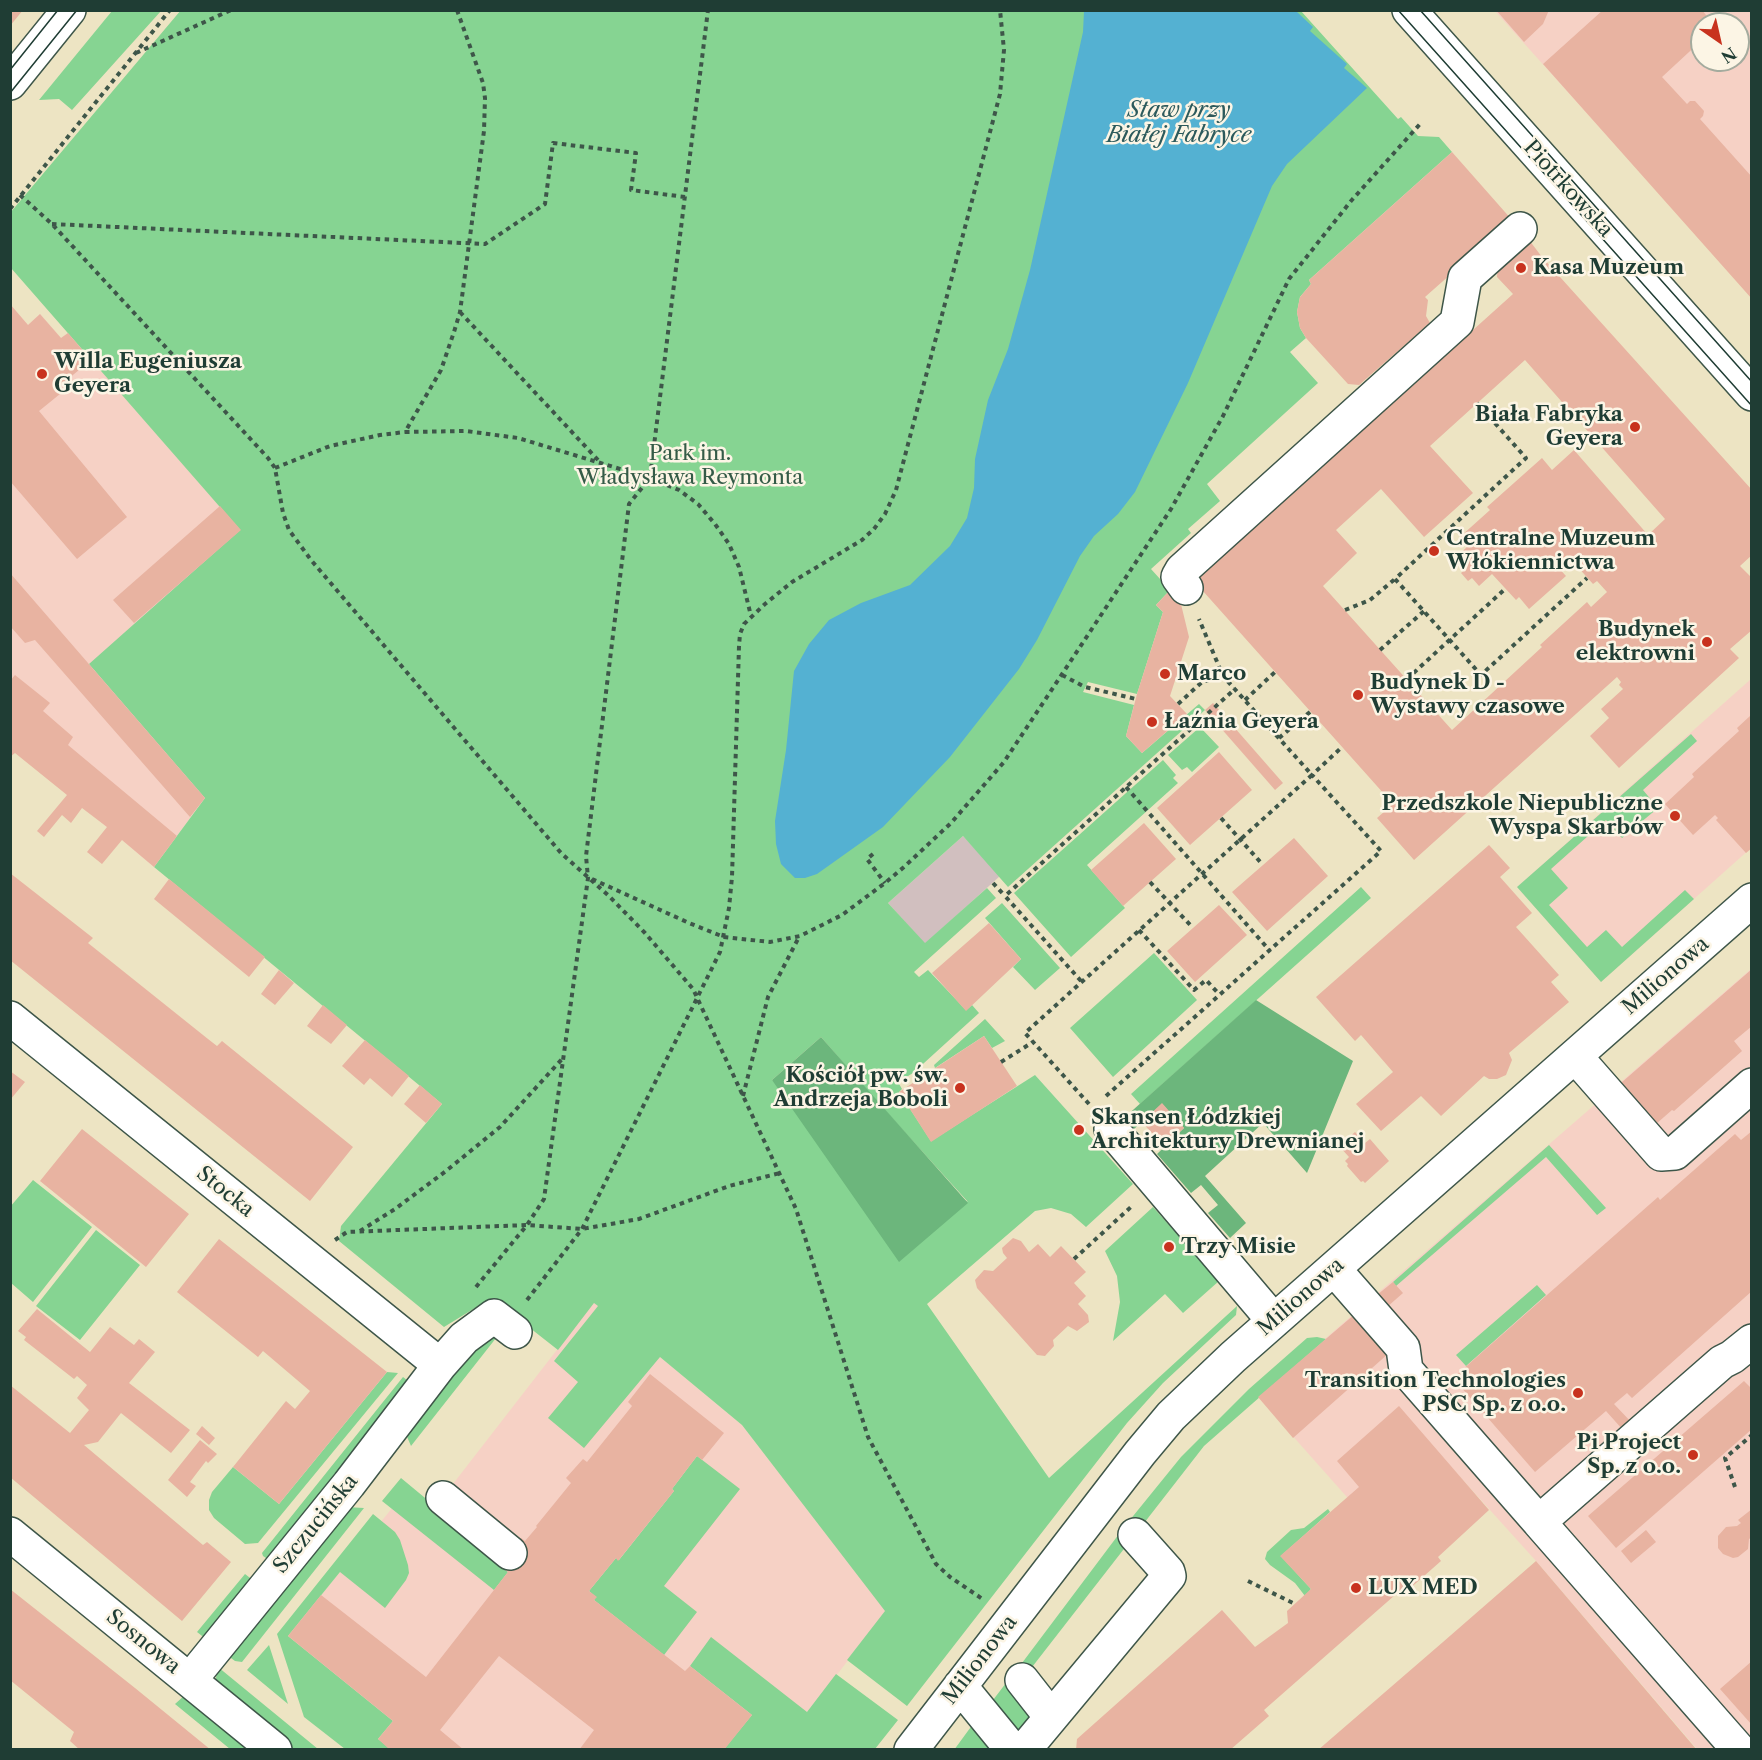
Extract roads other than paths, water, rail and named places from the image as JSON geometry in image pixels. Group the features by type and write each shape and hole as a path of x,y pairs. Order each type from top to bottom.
{"street":[{"path":"10,83 69,10"},
{"name":"Piotrkowska","path":"1409,10 1752,394"},
{"path":"1186,588 1178,577 1182,570 1457,322 1465,278 1520,229"},
{"name":"Milionowa","path":"911,1749 1164,1425 1217,1371 1752,900"},
{"name":"Stocka","path":"10,1018 440,1365"},
{"path":"1575,1056 1661,1154 1675,1153 1752,1085"},
{"path":"1102,1119 1275,1321"},
{"path":"1334,1269 1403,1348 1406,1370 1739,1749"},
{"name":"Szczucińska","path":"190,1680 349,1484 440,1365 464,1338 494,1316 512,1330"},
{"path":"1539,1522 1722,1362 1752,1341"},
{"path":"443,1498 510,1553"},
{"name":"Sosnowa","path":"10,1534 275,1749"},
{"path":"1024,1749 1168,1576 1168,1572 1135,1535"},
{"path":"1022,1680 1051,1718"},
{"path":"960,1686 1005,1741 1008,1749"}],"water":[{"name":"Staw przy Białej Fabryce","path":"1084,11 1296,11 1313,27 1310,31 1347,64 1344,68 1367,88 1287,164 1272,186 1188,383 1135,492 1118,514 1094,536 1080,556 1037,640 1019,669 950,757 883,827 817,874 795,878 781,864 776,844 775,821 786,750 794,671 809,644 829,620 861,603 910,585 950,546 967,518 974,488 975,459 988,400 1008,349 1030,270 1083,32"}],"tram line":[{"path":"10,70 58,10"},
{"path":"10,93 77,10"},
{"path":"1398,10 1752,406"},
{"path":"1420,10 1752,382"}],"place":[{"name":"Kasa Muzeum","path":"1521,268"},
{"name":"Willa Eugeniusza Geyera","path":"42,374"},
{"name":"Biała Fabryka Geyera","path":"1635,427"},
{"name":"Centralne Muzeum Włókiennictwa","path":"1434,551"},
{"name":"Budynek elektrowni","path":"1707,642"},
{"name":"Marco","path":"1165,674"},
{"name":"Budynek D - Wystawy czasowe","path":"1358,695"},
{"name":"Łaźnia Geyera","path":"1152,722"},
{"name":"Przedszkole Niepubliczne Wyspa Skarbów","path":"1675,816"},
{"name":"Kościół pw. św. Andrzeja Boboli","path":"960,1088"},
{"name":"Skansen Łódzkiej Architektury Drewnianej","path":"1079,1130"},
{"name":"Trzy Misie","path":"1169,1247"},
{"name":"Transition Technologies PSC Sp. z o.o.","path":"1578,1393"},
{"name":"Pi Project Sp. z o.o.","path":"1693,1455"},
{"name":"LUX MED","path":"1356,1588"}],"park label":[{"name":"Park im. Władysława Reymonta","path":"690,466"}]}
